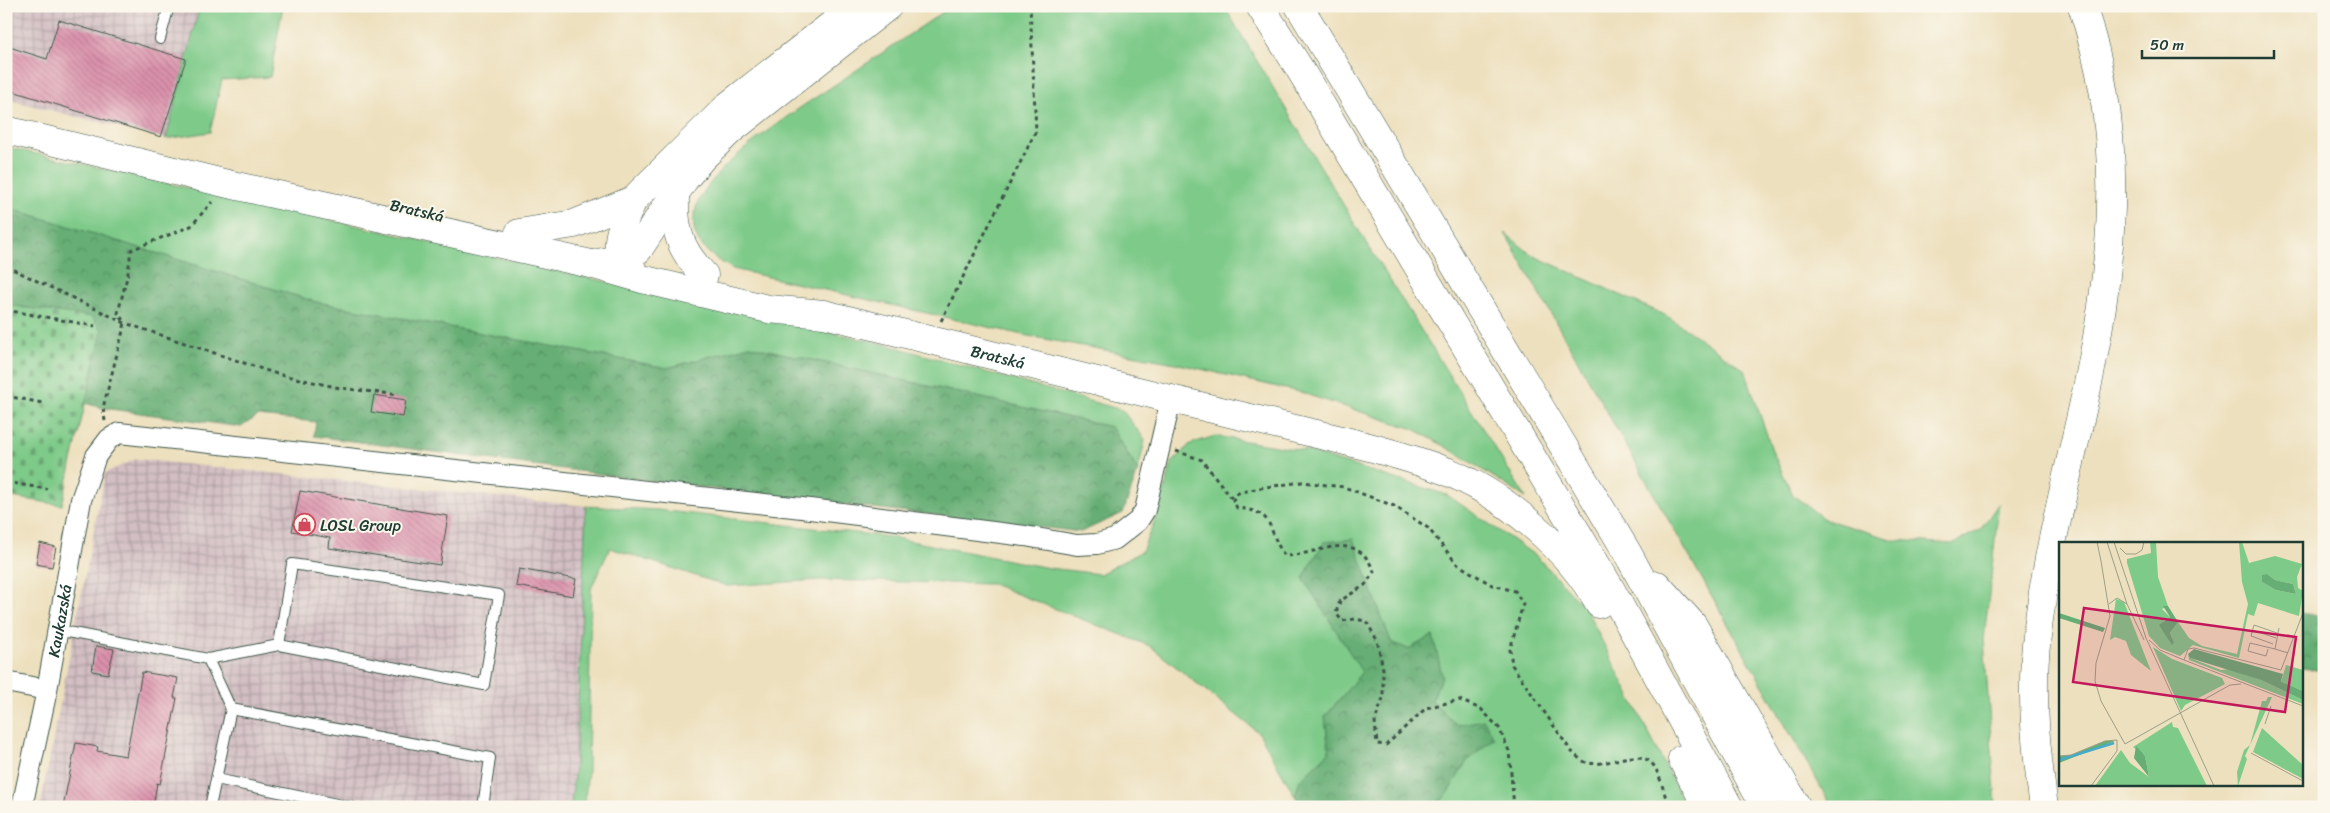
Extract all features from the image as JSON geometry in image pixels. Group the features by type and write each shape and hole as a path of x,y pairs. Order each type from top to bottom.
{"main road":[{"path":"519,233 574,224 633,200 729,106 856,6"},
{"path":"591,264 603,264 623,258 638,250 684,180 702,158 731,130 888,6"},
{"path":"1260,6 1309,83 1604,578 1729,807"},
{"path":"1298,6 1627,552 1765,807"},
{"path":"2044,807 2038,766 2034,707 2036,638 2055,523 2091,369 2103,302 2113,188 2112,156 2100,78 2082,6"},
{"name":"Bratská","path":"6,120 338,191 623,258 704,275 773,292 824,314"},
{"name":"Bratská","path":"6,130 228,184 591,264 646,280 768,309 824,314 932,339 1170,399 1380,449 1448,472 1487,493 1520,516 1569,560 1593,592 1707,807"},
{"path":"675,196 675,213 680,244 689,259 704,275"},
{"path":"633,200 618,235 618,248 630,269 646,280"},
{"path":"1627,552 1693,625 1797,807"}],"street":[{"path":"109,439 119,433 131,433 318,456 830,512 1024,536 1077,545 1097,544 1115,539 1138,522 1145,510 1170,399"},
{"name":"Kaukazská","path":"22,807 47,690 81,500 96,456 109,439"},
{"path":"6,682 47,690"}],"lane":[{"path":"160,39 169,6"},
{"path":"57,630 208,659 279,645 484,685 499,595 292,564 279,645"},
{"path":"208,659 231,709 210,807"},
{"path":"231,709 490,758 483,807"},
{"path":"216,780 351,807"}],"path":[{"path":"932,339 1036,131 1030,6"},
{"path":"109,439 103,408 124,323 118,313 128,273 131,250 191,226 217,197"},
{"path":"6,266 124,323 277,374 340,388 399,395"},
{"path":"6,310 95,326"},
{"path":"6,396 43,403"},
{"path":"1159,445 1202,460 1233,500 1236,508 1259,512 1270,523 1277,546 1285,556 1298,556 1333,546 1357,548 1369,559 1374,572 1365,585 1340,601 1336,613 1342,621 1355,619 1366,621 1377,640 1383,669 1383,698 1375,721 1377,744 1386,745 1426,708 1459,700 1481,709 1499,728 1509,751 1514,807"},
{"path":"6,482 47,490"},
{"path":"1233,500 1238,493 1302,482 1344,487 1394,506 1428,528 1457,564 1492,585 1515,591 1523,604 1510,650 1512,665 1571,751 1584,762 1593,763 1633,757 1647,759 1654,767 1669,807"}],"shaded area":[{"path":"6,6 200,6 166,139 6,99"},
{"path":"136,459 586,506 576,754 571,807 40,807 105,473"}],"green space":[{"path":"200,6 283,6 270,77 222,80 210,132 166,139"},
{"path":"952,6 1224,6 1361,234 1526,498 1458,454 1414,429 1299,392 1175,363 1023,335 733,269 702,246 694,229 696,208 705,190 720,172 762,135"},
{"path":"6,147 888,345 1122,410 1145,440 1138,471 1111,427 750,346 667,368 316,302 6,207"},
{"path":"6,207 316,302 667,368 750,346 1111,427 1138,471 1123,513 1081,532 744,493 314,436 316,422 258,416 241,427 103,408 85,403 102,330 92,317 6,305"},
{"path":"1505,233 1532,255 1667,316 1745,370 1773,453 1793,495 1824,519 1894,540 1952,544 1980,530 1999,503 1984,640 1996,807 1832,807"},
{"path":"6,305 92,317 102,330 62,505 6,496"},
{"path":"1215,436 1306,451 1447,495 1536,556 1586,609 1686,807 1431,807 1445,797 1467,761 1494,738 1456,725 1432,700 1442,676 1433,636 1408,649 1391,642 1353,539 1345,643 1362,672 1325,717 1329,752 1300,780 1295,796 1259,733 1150,646 992,584 820,580 727,586 610,548 591,589 588,771 584,807 571,807 576,754 586,506 658,510 890,537 1049,568 1100,574 1142,551 1159,510 1172,463 1190,444"},
{"path":"1353,539 1391,642 1408,649 1433,636 1442,676 1432,700 1456,725 1484,720 1494,738 1467,761 1445,797 1431,807 1302,807 1295,796 1300,780 1329,752 1325,717 1362,672 1303,578 1324,542"},
{"path":"2302,613 2324,617 2324,671 2302,668"}],"building":[{"path":"59,20 186,59 161,137 6,89 6,46 47,59"},
{"path":"374,395 406,400 403,417 371,412"},
{"path":"300,491 448,516 440,565 329,548 330,538 292,531"},
{"path":"40,543 56,547 52,567 36,564"},
{"path":"519,569 576,579 573,596 516,586"},
{"path":"96,646 114,649 108,674 92,671"},
{"path":"142,672 178,678 174,698 177,698 160,784 157,783 153,807 126,807 101,802 100,807 63,807 76,743 98,747 97,751 126,756"}],"place":[{"name":"LOSL Group","path":"304,525"}]}
